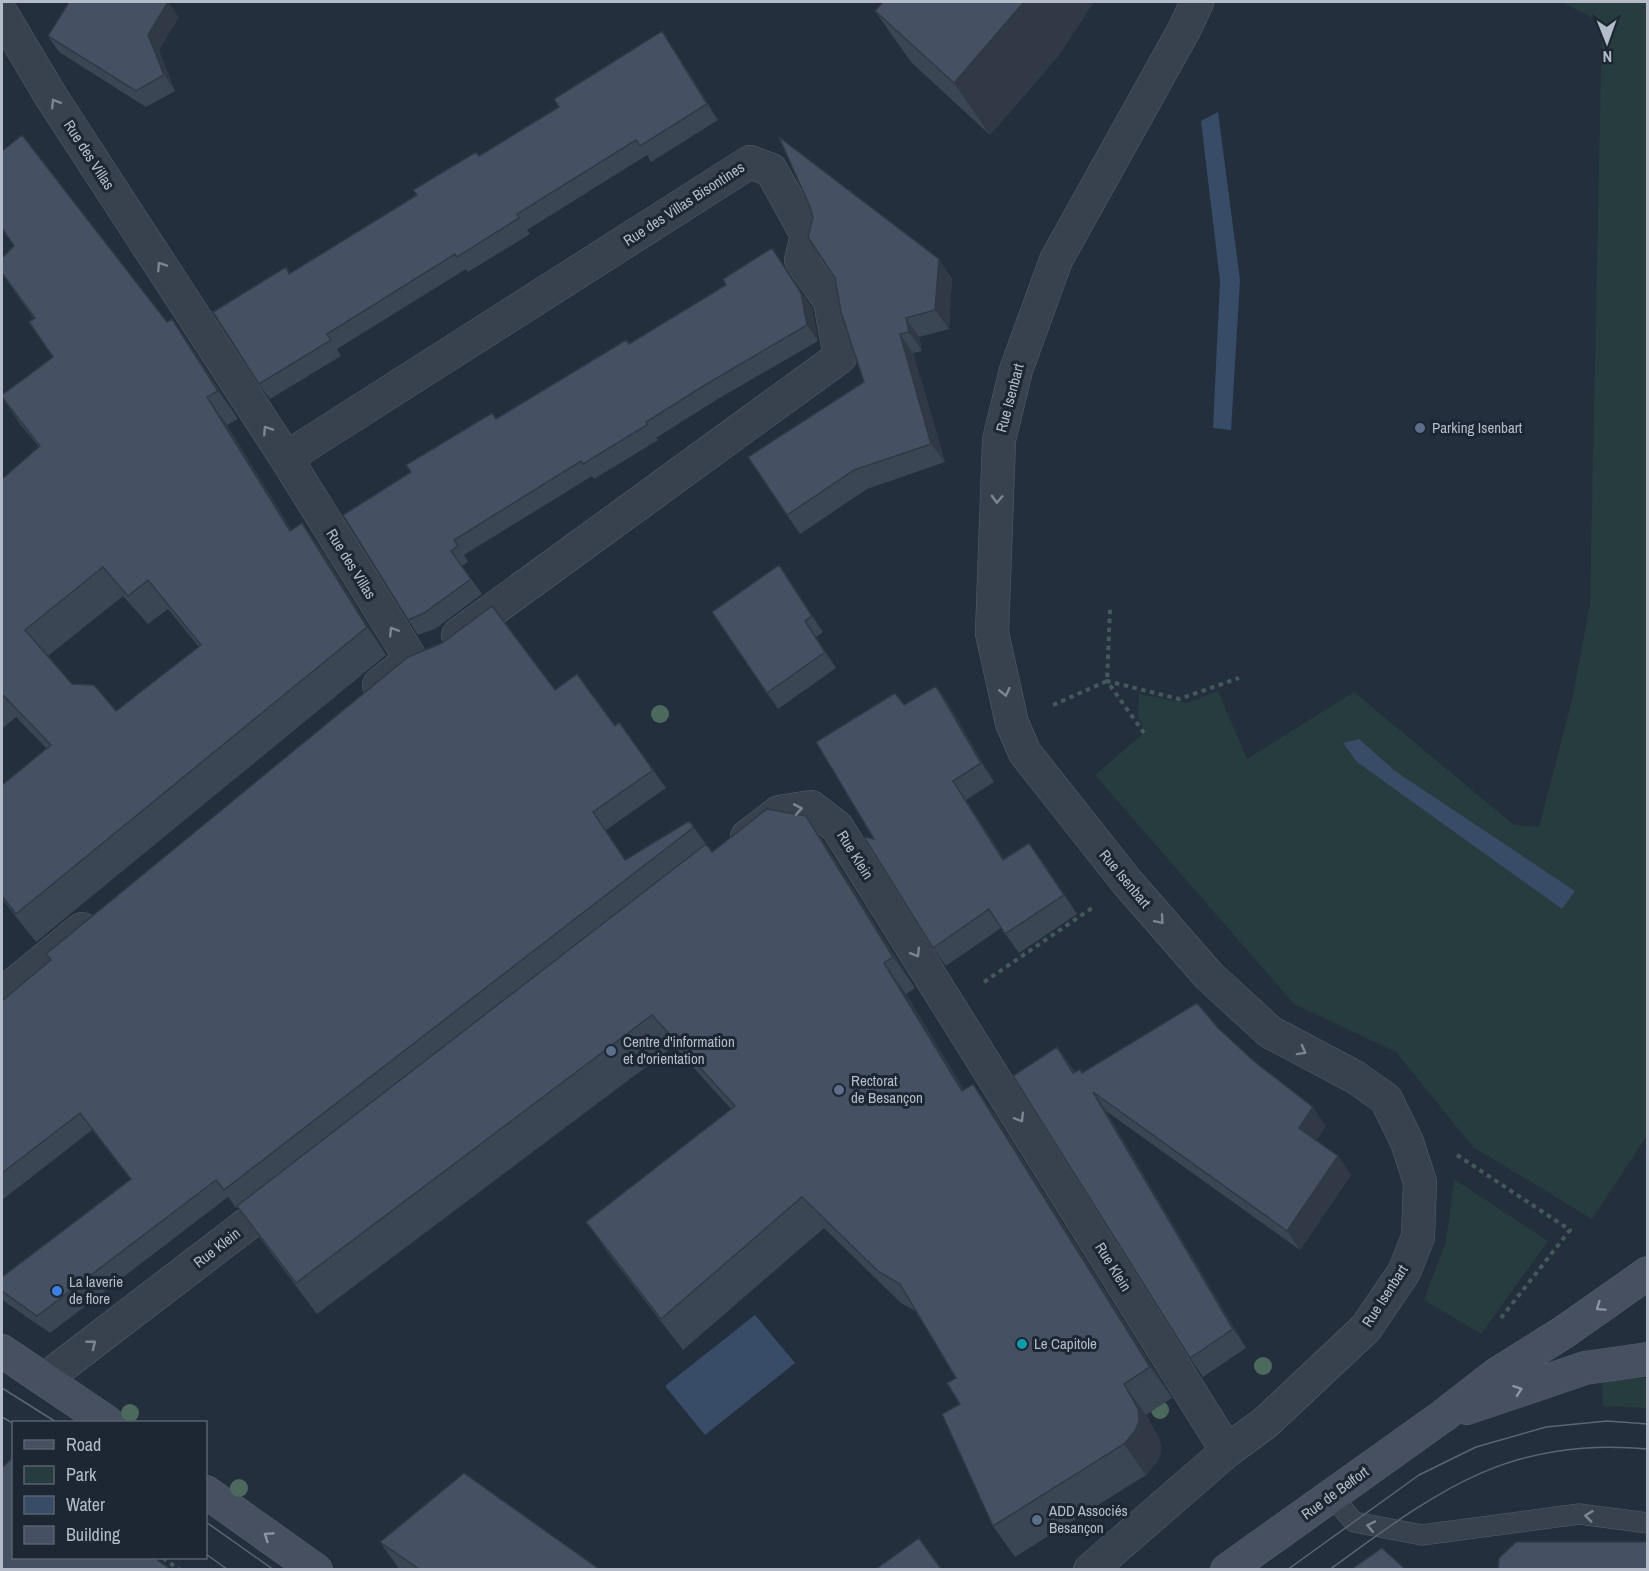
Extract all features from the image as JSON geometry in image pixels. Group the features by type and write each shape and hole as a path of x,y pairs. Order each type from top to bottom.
{"main road":[{"name":"Rue de Belfort","path":"1227,1569 1443,1416 1497,1374 1564,1332 1647,1273"},
{"path":"2,1351 106,1421"},
{"name":"Rue de Belfort","path":"1443,1416 1585,1368 1647,1359"},
{"path":"207,1493 316,1569"}],"street":[{"name":"Rue Isenbart","path":"1090,1569 1227,1451 1265,1423 1366,1328 1404,1272 1418,1237 1420,1182 1407,1142 1386,1099 1355,1077 1320,1061 1270,1032 1209,976 1127,882 1025,753 1012,723 992,633 999,440 1016,370 1056,260 1184,30 1197,2"},
{"name":"Rue des Villas","path":"8,18 52,98 286,458 411,659"},
{"name":"Rue des Villas Bisontines","path":"286,458 750,162 771,170 807,235 801,260 830,301 840,357 444,645 411,659"},
{"path":"357,703 411,659"},
{"name":"Rue Klein","path":"721,858 779,812 811,807 837,827 1227,1451"},
{"path":"2,994 102,912"},
{"name":"Rue Klein","path":"45,1379 308,1177"}],"lane":[{"path":"1332,1496 1353,1522 1422,1535 1579,1514 1647,1523"}],"path":[{"path":"1110,609 1107,681 1144,733"},
{"path":"1044,709 1107,681 1179,699 1239,678"},
{"path":"949,1006 1098,904"},
{"path":"1456,1154 1570,1230 1523,1293 1496,1324"},
{"path":"165,1559 180,1569"}],"green space":[{"path":"1562,2 1647,2 1648,1134 1592,1219 1473,1147 1396,1052 1294,1004 1095,775 1144,733 1138,715 1139,694 1187,703 1218,691 1247,759 1354,692 1514,825 1539,827 1572,700 1590,604 1602,23"},
{"path":"1454,1179 1548,1241 1481,1334 1424,1300 1446,1241"},
{"path":"1618,1377 1647,1378 1647,1408 1603,1406 1602,1380"}],"water":[{"path":"1218,112 1240,280 1231,430 1213,428 1220,281 1201,121"},
{"path":"1359,739 1395,771 1575,891 1562,909 1357,762 1343,743"},
{"path":"755,1315 795,1363 705,1435 665,1386"}],"building":[{"path":"69,2 168,2 148,35 164,75 136,91 48,36"},
{"path":"883,2 1024,2 954,83 875,11"},
{"path":"662,31 707,104 640,146 636,140 517,214 519,218 457,257 455,254 327,334 331,340 259,384 213,312 286,267 289,274 417,195 413,190 476,152 479,156 559,107 554,99"},
{"path":"22,135 167,322 172,319 218,391 207,397 290,531 302,523 367,627 16,914 2,896 2,785 51,745 2,694 2,479 40,446 2,395 53,357 29,322 35,318 2,273 2,258 14,246 2,228 2,151","holes":["103,567 128,596 148,580 201,645 116,711 94,685 72,684 25,630"]},
{"path":"779,137 939,259 935,310 906,318 909,332 900,334 931,444 854,470 787,515 748,457 864,382 841,312 835,278 808,237 813,217"},
{"path":"772,248 801,293 807,325 705,385 646,422 647,425 583,464 581,461 454,540 458,546 451,551 471,579 424,613 408,620 343,515 411,472 406,465 492,413 496,419 626,340 629,344 726,285 723,279"},
{"path":"779,565 812,616 805,621 825,652 767,693 712,612"},
{"path":"492,606 555,690 577,674 615,726 619,722 653,770 593,812 625,860 689,821 694,827 224,1190 216,1180 37,1316 2,1291 2,1277 131,1179 80,1113 2,1173 2,1001 51,960 46,954 408,657 442,643"},
{"path":"936,686 981,763 953,781 1003,860 1029,843 1064,895 1005,934 989,909 933,948 864,837 874,839 816,742 895,693 904,705"},
{"path":"767,809 806,816 893,957 884,963 962,1091 973,1084 1150,1367 1124,1384 1138,1409 1139,1421 1135,1431 1124,1444 993,1526 942,1414 960,1404 947,1383 956,1378 900,1284 879,1272 802,1197 661,1319 586,1222 735,1106 652,1015 296,1283 237,1206 706,844 712,852"},
{"path":"1197,1003 1219,1029 1255,1062 1313,1107 1299,1128 1338,1156 1287,1231 1093,1092 1233,1329 1190,1358 1013,1076 1057,1047 1073,1073 1080,1069 1082,1073"},
{"path":"12,1459 12,1559 156,1559 170,1569 2,1569 2,1468"},
{"path":"464,1473 599,1569 419,1569 380,1542"},
{"path":"919,1538 941,1569 876,1569"},
{"path":"1516,1542 1647,1542 1647,1569 1498,1569 1499,1558"},
{"path":"1382,1548 1405,1569 1352,1569"}],"tram line":[{"path":"2,1388 54,1421"},
{"path":"2,1417 12,1423"},
{"path":"1287,1570 1419,1475 1476,1447 1546,1427 1607,1421 1648,1424"},
{"path":"1329,1570 1405,1516 1476,1475 1513,1461 1553,1452 1598,1448 1648,1449"},
{"path":"207,1523 274,1570"},
{"path":"207,1555 228,1570"}],"place":[{"name":"Parking Isenbart","path":"1420,428"},
{"name":"Centre d'information et d'orientation","path":"611,1051"},
{"name":"Rectorat de Besançon","path":"839,1090"},
{"name":"La laverie de flore","path":"57,1291"},
{"name":"Le Capitole","path":"1022,1344"},
{"name":"ADD Associés Besançon","path":"1037,1520"}]}
